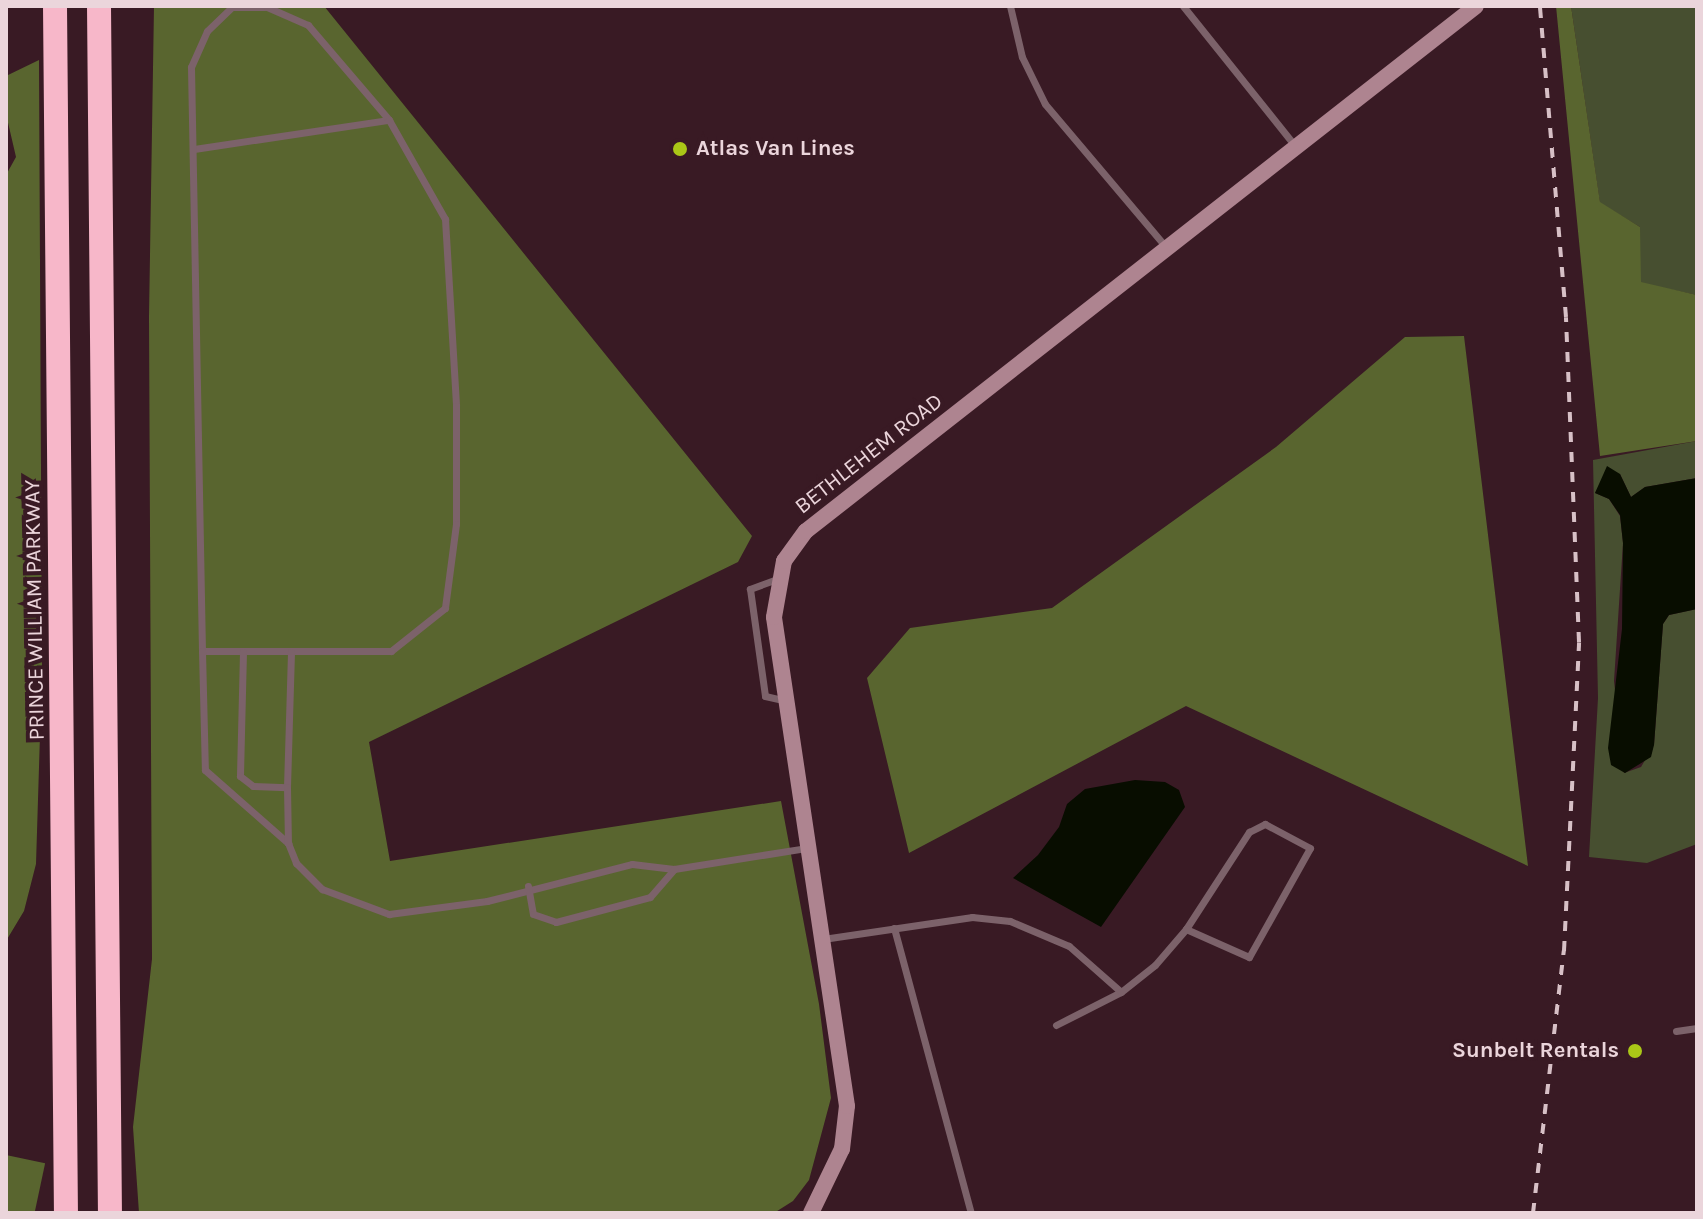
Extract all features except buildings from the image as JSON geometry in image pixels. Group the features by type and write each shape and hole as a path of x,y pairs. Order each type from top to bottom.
{"highway":[{"name":"PRINCE WILLIAM PARKWAY","path":"55,6 66,1213"},
{"path":"99,6 110,1213"}],"street":[{"name":"BETHLEHEM ROAD","path":"811,1213 835,1170 847,1117 774,617 777,579 806,531 1476,6"}],"lane":[{"path":"1010,6 1022,57 1045,104 1166,247"},
{"path":"1183,6 1295,146"},
{"path":"202,651 391,651 445,608 456,524 456,406 445,219 389,120 308,25 267,7 232,7 207,31 191,67 202,651 205,770 288,843"},
{"path":"194,149 389,120"},
{"path":"777,579 750,589 765,696 786,701"},
{"path":"243,652 240,776 253,786 287,787"},
{"path":"291,652 288,843 296,863 322,889 389,914 487,901 528,886 632,864 674,869 809,848"},
{"path":"1056,1025 1121,992 1155,965 1186,929 1249,832 1265,824 1310,848 1249,957 1186,929"},
{"path":"528,886 533,914 556,922 650,897 674,869"},
{"path":"823,939 972,917 1010,921 1069,946 1121,992"},
{"path":"894,928 971,1213"},
{"path":"1676,1031 1697,1028"}],"green space":[{"path":"154,6 324,6 752,536 738,562 369,742 390,861 781,801 819,1004 831,1098 809,1180 793,1201 774,1213 139,1213 133,1127 152,959 149,317"},
{"path":"1556,6 1571,6 1600,202 1640,227 1641,282 1697,295 1697,441 1600,456"},
{"path":"1571,6 1697,6 1697,295 1640,283 1640,227 1600,203"},
{"path":"39,60 42,671 36,864 24,911 6,941 6,175 16,157 6,114 6,76"},
{"path":"1464,336 1528,866 1186,706 909,853 867,678 910,628 1052,608 1276,447 1405,337"},
{"path":"1697,441 1697,478 1645,487 1631,497 1620,474 1604,476 1595,493 1609,499 1620,516 1623,543 1614,681 1624,773 1641,767 1654,745 1663,624 1669,615 1697,609 1697,844 1647,863 1589,857 1598,698 1593,460"},
{"path":"6,1155 45,1163 35,1213 6,1213"}],"shaded area":[{"path":"1607,466 1620,474 1631,497 1645,487 1697,478 1697,609 1669,615 1663,624 1651,757 1625,773 1611,765 1608,748 1622,629 1623,543 1620,515 1609,499 1595,493"},
{"path":"1135,780 1165,782 1179,790 1185,807 1101,927 1013,878 1038,855 1059,827 1067,804 1085,789"}],"railway":[{"path":"1533,1213 1564,951 1579,642 1566,317 1540,6"}],"place":[{"name":"Atlas Van Lines","path":"680,149"},
{"name":"Sunbelt Rentals","path":"1635,1051"}]}
